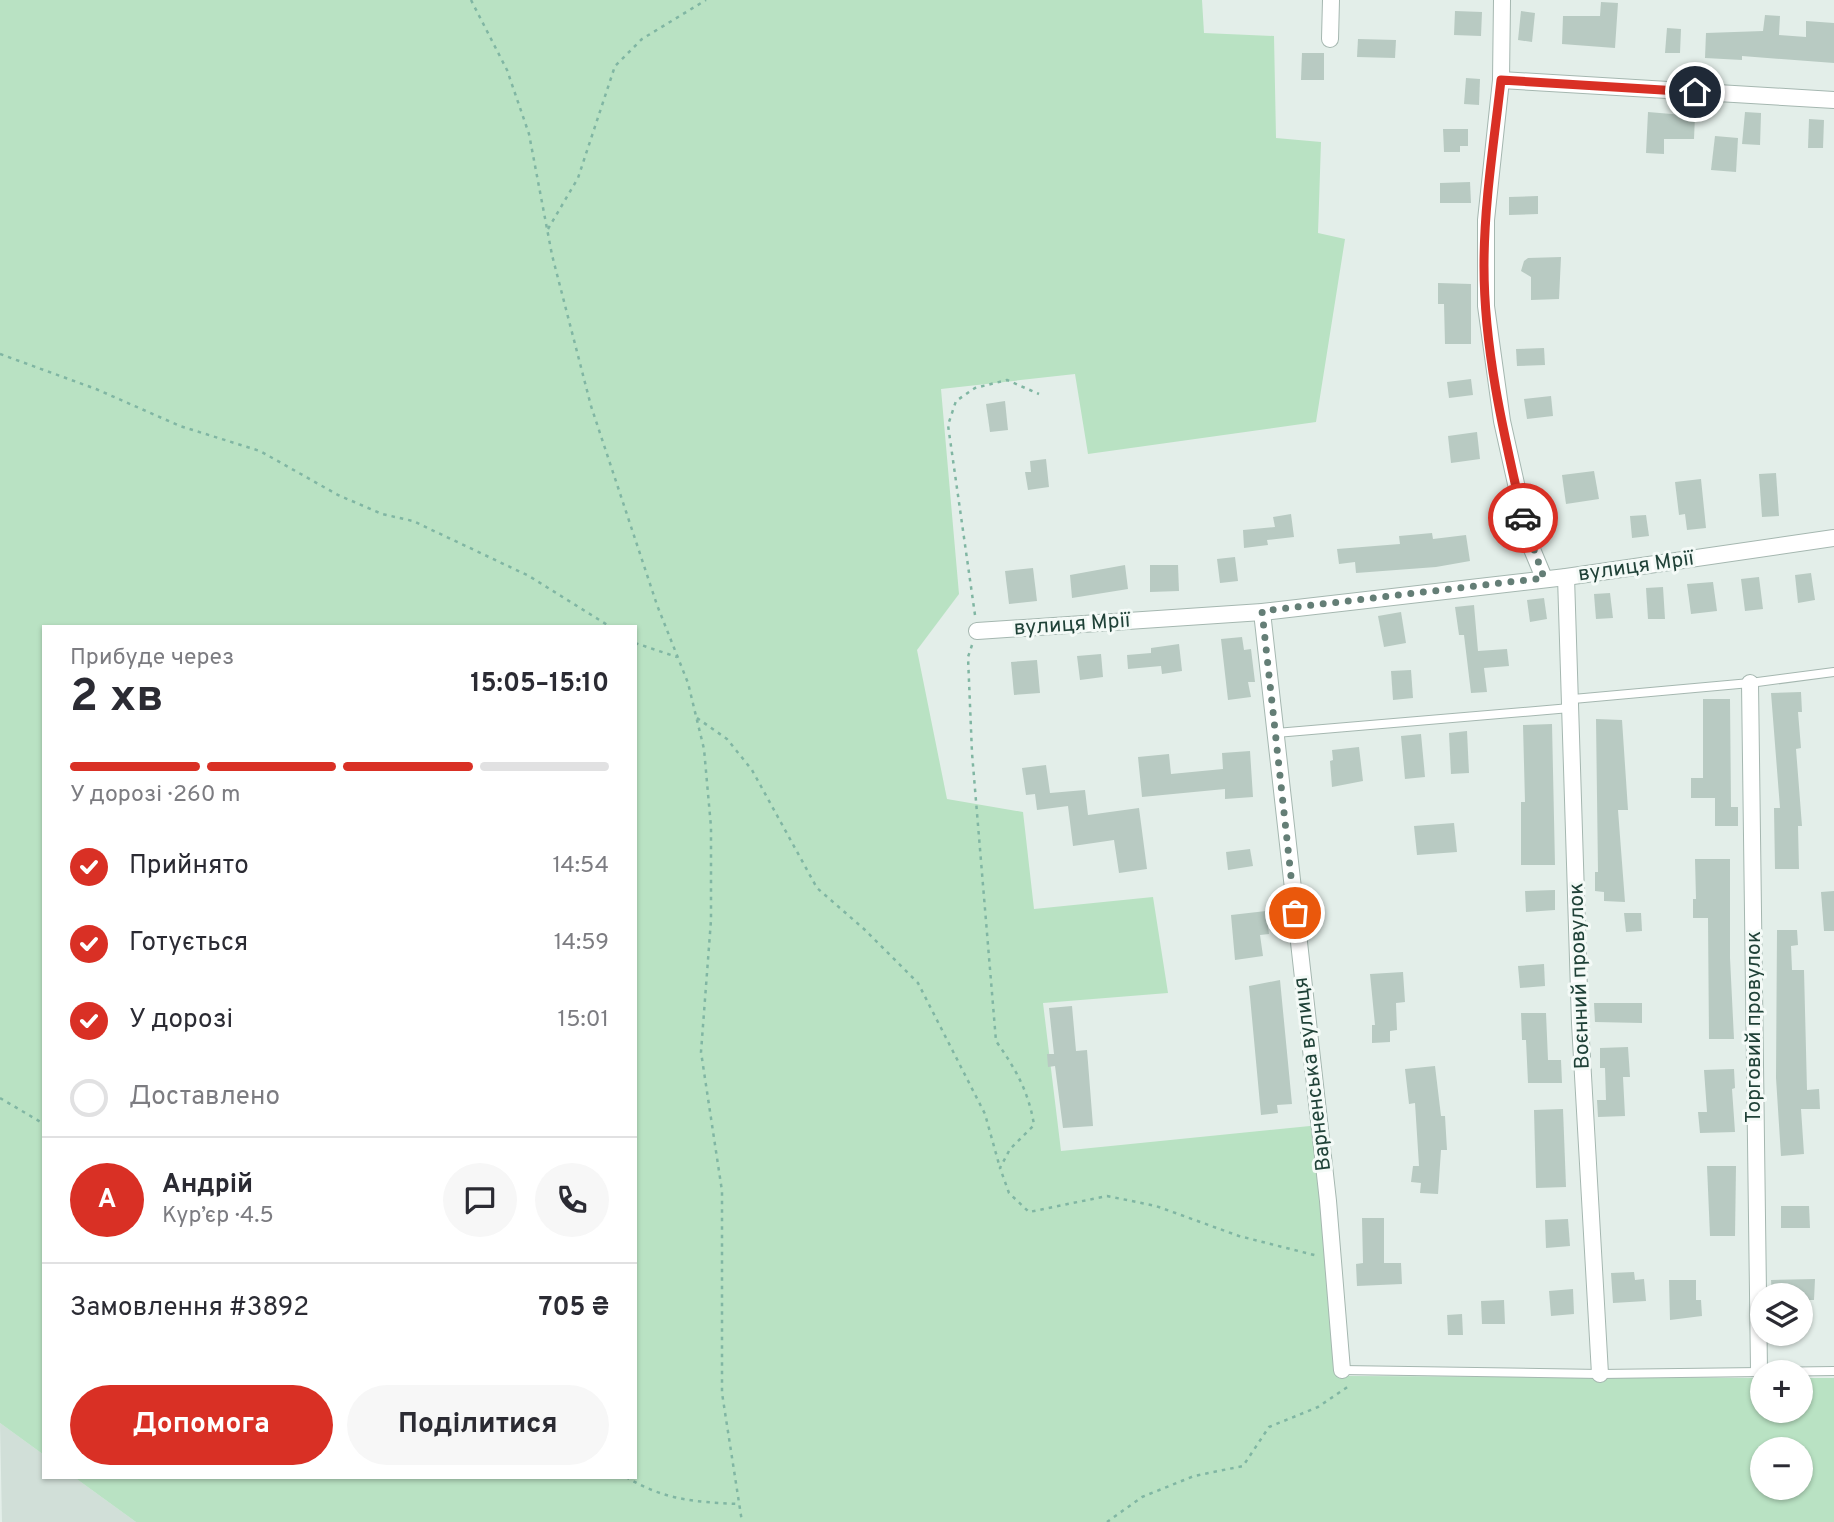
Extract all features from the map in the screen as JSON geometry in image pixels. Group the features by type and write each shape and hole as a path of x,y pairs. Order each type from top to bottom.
{"street":[{"path":"1330,39 1331,0"},
{"path":"1502,0 1501,80 1486,220 1486,306 1490,352 1502,421 1530,542 1544,578"},
{"path":"1501,80 1834,100"},
{"name":"вулиця Мрії","path":"977,631 1262,611 1566,577 1834,538"},
{"name":"Воєнний провулок","path":"1566,577 1573,703 1580,1023 1600,1374"},
{"name":"Варненська вулиця","path":"1262,611 1324,1157 1342,1370"},
{"name":"Торговий провулок","path":"1750,683 1756,959 1754,1128 1759,1360"}],"lane":[{"path":"1275,733 1573,703 1834,672"},
{"path":"1342,1370 1600,1374 1750,1370"},
{"path":"1813,1371 1834,1371"}],"path":[{"path":"471,0 507,70 529,134 547,230 591,406 677,657 704,749 711,827 711,920 701,1052 722,1191 722,1392 742,1522"},
{"path":"547,230 578,178 615,66 642,39 706,0"},
{"path":"0,354 96,388 180,426 260,451 338,495 382,514 413,522 529,576 607,625"},
{"path":"1000,1168 1010,1149 1034,1125 1030,1098 1015,1068 996,1041 972,753 968,657 977,631 948,425 956,401 975,388 1007,380 1040,394"},
{"path":"637,644 677,657"},
{"path":"696,718 727,739 752,770 817,888 864,929 918,983 985,1114 1009,1193 1030,1212 1107,1196 1156,1206 1239,1236 1332,1260"},
{"path":"0,1098 42,1123"},
{"path":"1107,1522 1142,1497 1194,1476 1242,1466 1269,1427 1318,1407 1368,1370"},
{"path":"629,1479 653,1493 697,1502 738,1504"}],"shaded area":[{"path":"0,1423 42,1454 42,1479 77,1479 136,1522 2,1522"}],"green space":[{"path":"0,0 1202,0 1204,33 1274,36 1276,138 1321,142 1318,233 1345,239 1316,422 1088,454 1075,374 941,389 959,594 917,650 947,799 1023,812 1034,909 1153,897 1168,993 1043,1003 1061,1151 1320,1125 1343,1376 1750,1378 1750,1423 1813,1423 1813,1378 1834,1378 1834,1522 136,1522 77,1479 637,1479 637,625 42,625 42,1454 0,1423"}],"building":[{"path":"1601,2 1618,3 1615,48 1562,44 1563,16 1600,16"},
{"path":"1455,11 1482,12 1481,36 1454,35"},
{"path":"1521,11 1535,13 1532,42 1518,40"},
{"path":"1765,15 1780,16 1779,35 1806,37 1806,21 1834,23 1834,63 1742,56 1742,60 1705,58 1706,33 1763,31"},
{"path":"1667,28 1681,29 1680,53 1665,53"},
{"path":"1358,39 1396,40 1395,58 1357,57"},
{"path":"1302,53 1324,53 1324,80 1301,80"},
{"path":"1466,78 1480,79 1479,105 1464,104"},
{"path":"1648,112 1695,116 1694,139 1664,139 1664,154 1646,153"},
{"path":"1745,112 1761,113 1760,145 1742,144"},
{"path":"1809,119 1824,120 1823,148 1808,148"},
{"path":"1443,129 1468,129 1468,146 1460,146 1460,152 1444,152"},
{"path":"1715,136 1738,138 1736,172 1711,170"},
{"path":"1470,182 1471,203 1440,203 1440,183"},
{"path":"1538,196 1538,214 1509,215 1509,197"},
{"path":"1561,257 1559,299 1531,300 1531,277 1521,271 1524,261 1528,258"},
{"path":"1438,283 1471,284 1471,344 1445,344 1444,304 1438,304"},
{"path":"1544,348 1545,365 1517,366 1516,349"},
{"path":"1471,379 1473,395 1449,398 1447,382"},
{"path":"1551,396 1553,416 1527,419 1524,399"},
{"path":"1005,401 1008,430 990,432 986,404"},
{"path":"1477,432 1480,459 1451,463 1448,436"},
{"path":"1046,459 1049,487 1028,490 1025,472 1031,472 1030,461"},
{"path":"1594,471 1599,499 1566,504 1562,475"},
{"path":"1776,473 1779,516 1762,517 1759,474"},
{"path":"1701,479 1706,528 1687,530 1685,514 1679,515 1675,482"},
{"path":"1291,514 1294,537 1267,540 1268,545 1244,548 1243,530 1275,527 1273,517"},
{"path":"1646,515 1649,536 1632,538 1630,516"},
{"path":"1432,533 1433,539 1466,535 1470,561 1436,567 1356,573 1355,562 1339,564 1337,549 1400,544 1399,536"},
{"path":"1235,557 1238,581 1220,583 1217,559"},
{"path":"1125,565 1128,589 1072,598 1070,575"},
{"path":"1150,565 1178,565 1179,591 1150,592"},
{"path":"1033,568 1037,601 1009,604 1005,571"},
{"path":"1811,573 1815,600 1798,603 1795,575"},
{"path":"1759,577 1763,609 1745,611 1741,579"},
{"path":"1713,582 1717,611 1691,614 1687,584"},
{"path":"1663,587 1665,619 1648,619 1646,588"},
{"path":"1610,593 1613,618 1596,619 1594,594"},
{"path":"1544,598 1547,619 1530,622 1527,600"},
{"path":"1474,605 1478,651 1507,649 1509,666 1484,668 1487,692 1471,693 1464,635 1459,635 1455,607"},
{"path":"1401,612 1406,643 1384,647 1378,616"},
{"path":"1242,637 1244,650 1251,649 1255,682 1248,682 1251,697 1228,700 1221,639"},
{"path":"1179,644 1182,671 1162,674 1161,666 1128,669 1127,655 1151,653 1151,648"},
{"path":"1101,654 1103,677 1080,680 1077,656"},
{"path":"1037,660 1040,693 1014,695 1011,662"},
{"path":"1411,670 1413,698 1393,700 1391,671"},
{"path":"1801,692 1802,712 1798,712 1801,748 1796,749 1802,826 1798,826 1799,869 1775,869 1774,808 1780,808 1771,693"},
{"path":"1703,699 1730,699 1731,807 1738,807 1738,826 1715,826 1715,798 1691,798 1691,778 1703,778"},
{"path":"1596,719 1622,720 1628,810 1618,810 1625,902 1604,901 1604,892 1595,891 1595,872 1598,872"},
{"path":"1552,724 1555,865 1521,865 1521,802 1525,802 1523,725"},
{"path":"1467,731 1469,773 1451,774 1449,733"},
{"path":"1421,734 1425,777 1405,779 1401,736"},
{"path":"1359,747 1363,781 1332,787 1332,750"},
{"path":"1250,751 1253,797 1225,799 1225,789 1142,797 1138,757 1169,754 1171,774 1223,769 1222,753"},
{"path":"1046,765 1050,793 1085,790 1088,815 1139,808 1147,869 1119,873 1114,840 1073,846 1068,806 1037,810 1035,794 1026,795 1022,768"},
{"path":"1454,823 1457,852 1417,855 1414,826"},
{"path":"1250,849 1253,866 1228,870 1226,852"},
{"path":"1695,859 1730,859 1730,958 1734,1039 1709,1039 1708,918 1693,918 1693,899 1696,899"},
{"path":"1555,890 1555,910 1526,912 1525,891"},
{"path":"1834,891 1834,931 1824,931 1821,892"},
{"path":"1266,911 1269,934 1260,935 1263,956 1235,960 1231,915"},
{"path":"1624,913 1641,913 1642,931 1626,932"},
{"path":"1777,930 1797,930 1798,945 1791,946 1792,970 1804,970 1807,1090 1819,1089 1820,1109 1801,1109 1804,1154 1781,1156 1776,1078"},
{"path":"1544,964 1545,986 1520,988 1518,966"},
{"path":"1403,972 1405,1002 1396,1003 1397,1030 1390,1031 1390,1042 1372,1043 1372,1025 1375,1025 1370,974"},
{"path":"1280,980 1292,1104 1277,1105 1278,1113 1261,1115 1249,986"},
{"path":"1594,1003 1642,1003 1642,1023 1595,1022"},
{"path":"1072,1006 1076,1051 1087,1050 1093,1126 1063,1128 1055,1066 1048,1067 1047,1054 1054,1054 1049,1008"},
{"path":"1521,1013 1546,1013 1548,1060 1561,1060 1562,1083 1528,1083 1526,1040 1522,1040"},
{"path":"1628,1047 1630,1077 1623,1077 1625,1116 1598,1117 1597,1100 1606,1100 1605,1068 1600,1068 1600,1048"},
{"path":"1435,1066 1441,1116 1445,1116 1447,1150 1441,1150 1438,1194 1420,1193 1421,1183 1411,1182 1413,1166 1419,1166 1415,1103 1409,1104 1405,1069"},
{"path":"1734,1069 1735,1088 1732,1089 1735,1132 1700,1133 1698,1112 1707,1112 1704,1070"},
{"path":"1563,1109 1566,1187 1536,1188 1534,1110"},
{"path":"1707,1166 1736,1166 1735,1236 1710,1236"},
{"path":"1781,1206 1809,1206 1810,1228 1781,1228"},
{"path":"1362,1218 1384,1218 1384,1263 1401,1263 1402,1284 1357,1286 1356,1264 1363,1263"},
{"path":"1568,1219 1570,1246 1546,1248 1545,1220"},
{"path":"1634,1272 1635,1280 1644,1279 1646,1301 1613,1303 1611,1273"},
{"path":"1815,1279 1814,1300 1813,1283 1771,1283 1771,1280"},
{"path":"1669,1280 1696,1280 1696,1300 1701,1300 1702,1316 1670,1320"},
{"path":"1573,1289 1574,1314 1551,1316 1549,1291"},
{"path":"1504,1300 1505,1324 1482,1324 1481,1301"},
{"path":"1462,1314 1463,1335 1448,1335 1447,1315"}],"way so far":[{"path":"1295,913 1262,611 1544,578 1523,518"}],"route":[{"path":"1523,518 1494,383 1485,286 1486,220 1501,80 1695,92"}]}
